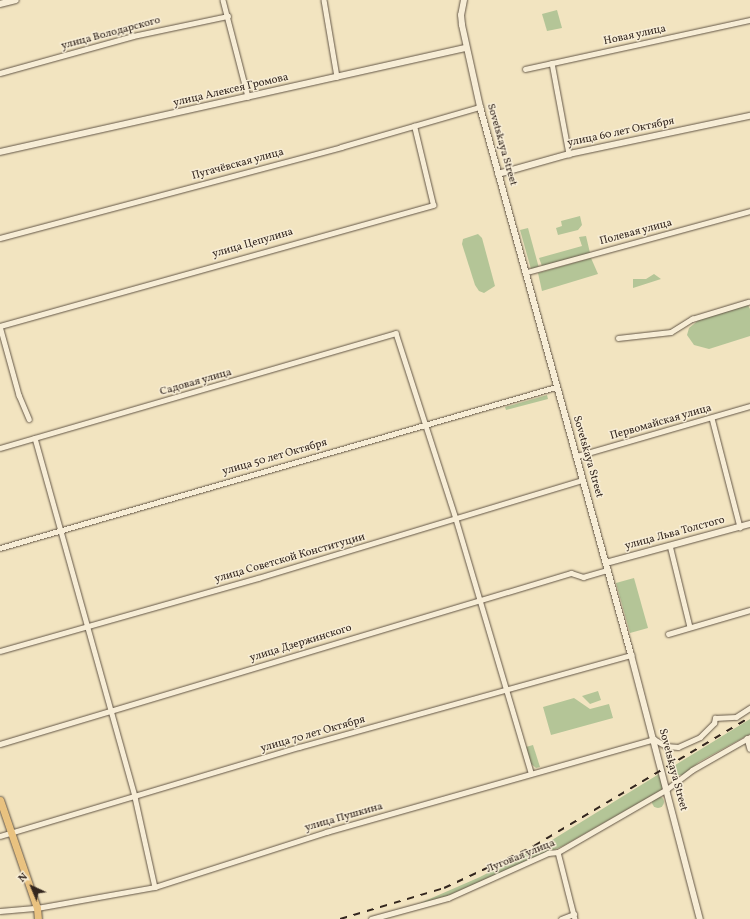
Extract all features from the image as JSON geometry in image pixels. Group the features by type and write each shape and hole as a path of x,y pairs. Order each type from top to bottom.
{"main road":[{"name":"Sovetskaya Street","path":"464,0 461,15 466,48 480,107 527,272 556,387 577,456 632,655 700,919"},
{"path":"0,800 37,908 38,919"}],"street":[{"path":"0,4 15,0"},
{"path":"223,0 248,97"},
{"path":"324,0 337,77"},
{"name":"улица Володарского","path":"0,73 133,36 228,16"},
{"name":"Новая улица","path":"525,69 750,20"},
{"name":"улица Алексея Громова","path":"0,152 466,48"},
{"path":"552,63 569,154"},
{"name":"Пугачёвская улица","path":"0,238 480,107"},
{"name":"улица 60 лет Октября","path":"498,174 569,154 750,116"},
{"name":"улица Цепулина","path":"0,326 433,205 414,126"},
{"name":"Полевая улица","path":"527,272 750,212"},
{"path":"618,338 671,332 692,319 748,302"},
{"path":"0,326 19,394 29,419"},
{"name":"Садовая улица","path":"0,448 396,333 426,424"},
{"name":"улица 50 лет Октября","path":"0,548 556,387"},
{"name":"Первомайская улица","path":"577,456 750,406"},
{"path":"712,418 740,527"},
{"path":"426,424 481,600 531,773"},
{"path":"35,438 89,626 135,797 155,887"},
{"name":"улица Советской Конституции","path":"0,651 456,519 583,480"},
{"name":"улица Льва Толстого","path":"607,567 670,545 750,524"},
{"path":"670,545 690,627"},
{"name":"улица Дзержинского","path":"0,744 571,573 583,577 607,567"},
{"path":"668,634 750,610"},
{"name":"улица 70 лет Октября","path":"0,836 507,688 632,655"},
{"path":"654,739 666,746 678,747 700,737 714,723 715,718 736,717 750,708"},
{"path":"749,738 750,749"},
{"name":"Луговая улица","path":"371,919 448,898 548,854 558,852 667,789 692,770 749,738"},
{"name":"улица Пушкина","path":"0,911 37,908 155,887 271,849 531,773 654,739"},
{"path":"558,852 575,917 561,919"}],"green space":[{"path":"557,10 562,28 547,31 542,14"},
{"path":"580,216 582,225 578,230 558,235 556,228 562,226 561,221"},
{"path":"528,228 539,268 531,269 520,230"},
{"path":"478,234 482,238 495,286 484,293 479,291 475,285 462,244 463,239"},
{"path":"586,236 590,253 542,266 539,258 582,246 579,237"},
{"path":"591,258 598,274 542,291 538,273"},
{"path":"654,274 661,279 633,288 633,279 646,279"},
{"path":"748,305 750,309 750,336 709,349 694,345 687,335 689,328 700,319"},
{"path":"547,395 548,399 506,410 505,407"},
{"path":"634,578 648,628 630,633 616,583"},
{"path":"598,691 601,700 590,704 582,696"},
{"path":"574,698 590,709 609,704 613,718 551,735 543,707"},
{"path":"750,719 750,734 699,762 683,775 675,775 672,767"},
{"path":"533,745 540,767 536,768 530,763 526,747"},
{"path":"659,774 663,789 563,846 447,896 418,904 480,877 552,840"},
{"path":"656,796 660,796 664,802 660,808 656,808 652,804 652,800"}],"railway":[{"path":"340,919 444,888 534,846 750,717"}]}
